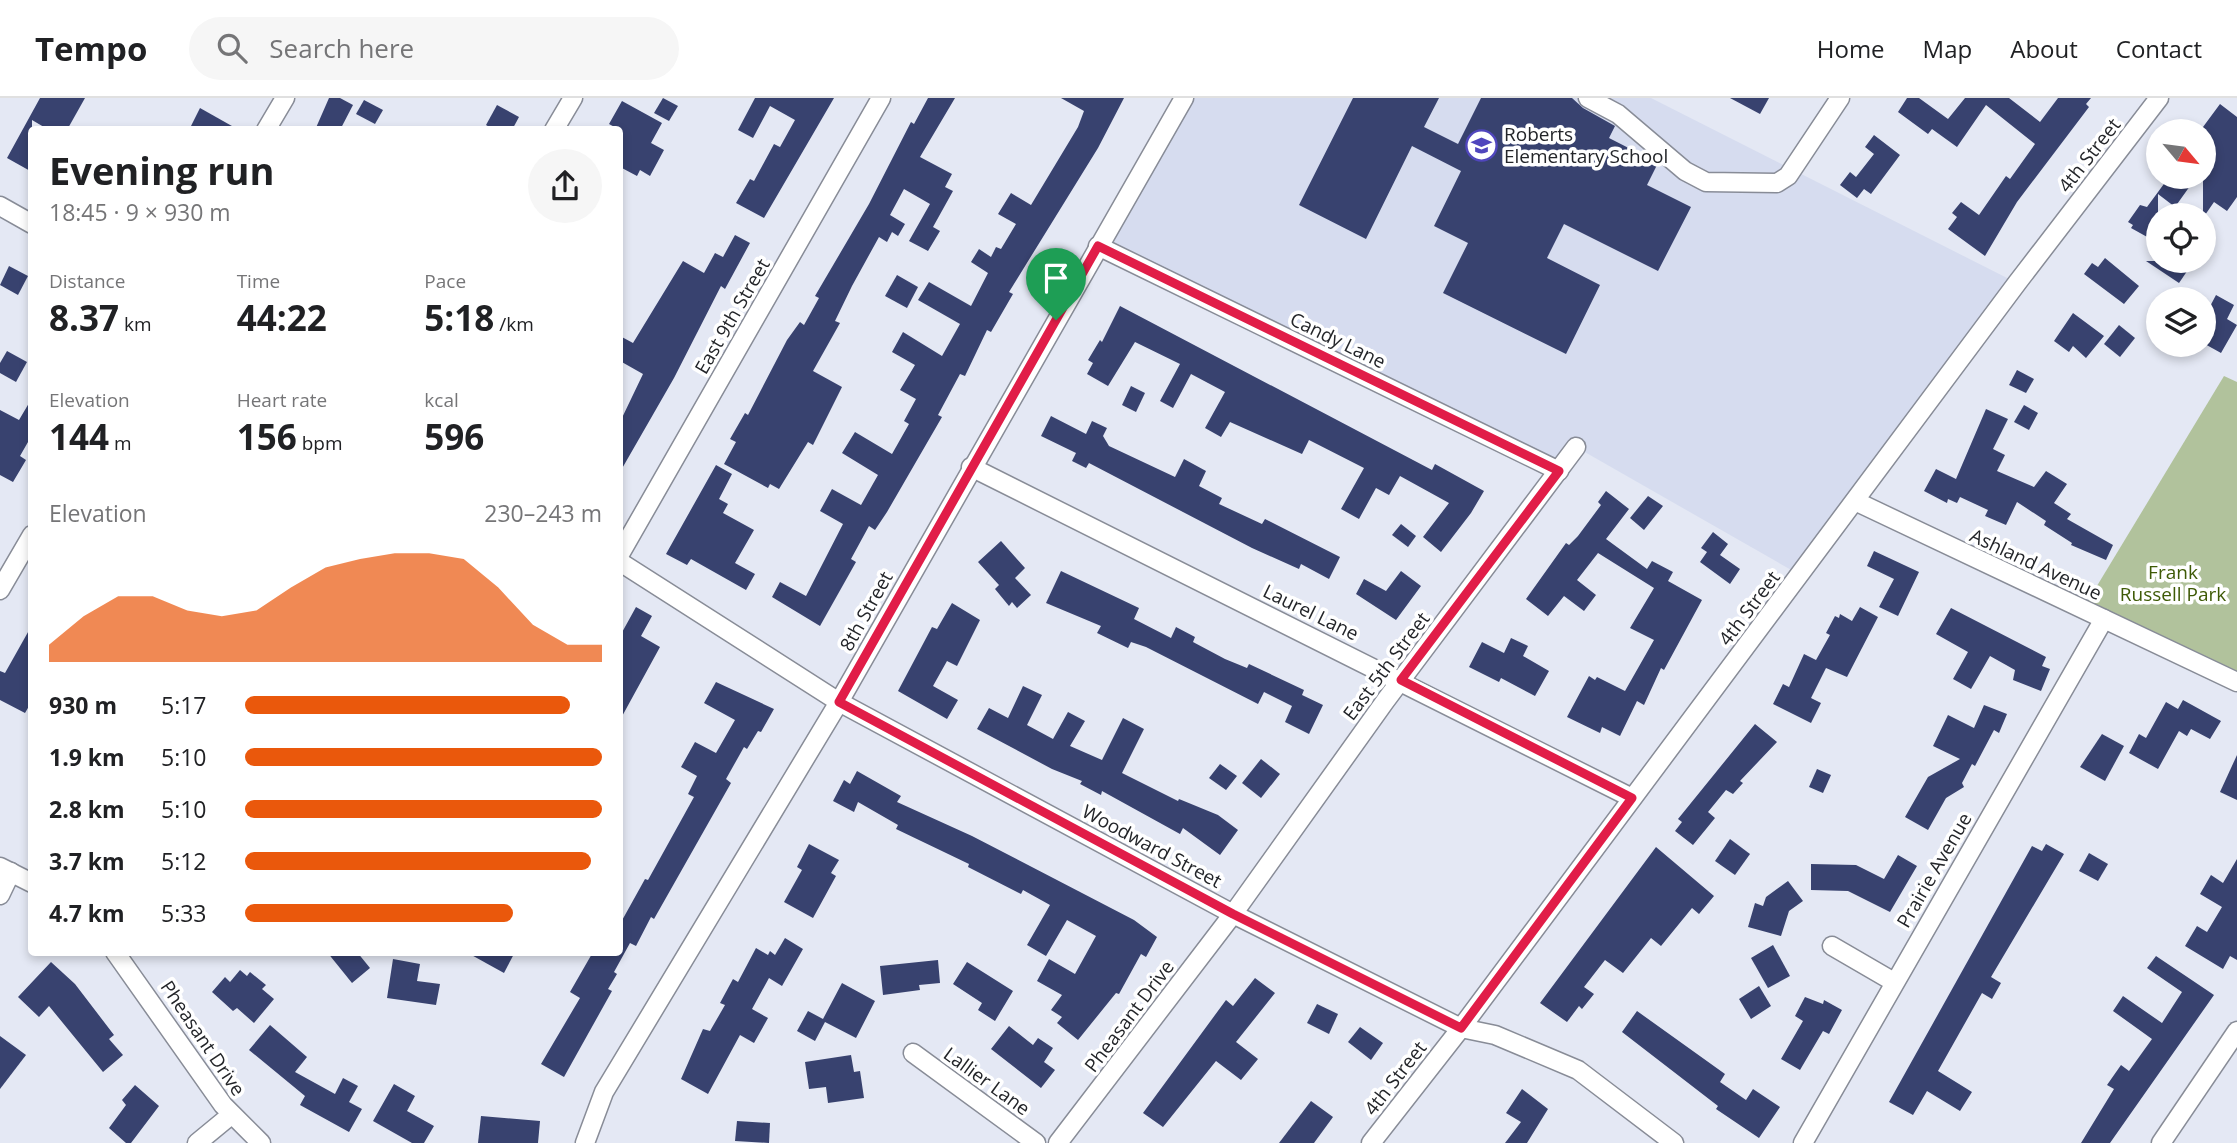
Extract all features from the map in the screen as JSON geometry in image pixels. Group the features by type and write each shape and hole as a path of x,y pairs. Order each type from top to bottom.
{"street":[{"path":"268,126 285,98"},
{"path":"556,126 573,98"},
{"name":"East 9th Street","path":"623,549 881,98"},
{"name":"8th Street","path":"585,1143 604,1092 839,702 1183,98"},
{"path":"1588,98 1618,114 1685,171 1706,182 1777,183 1788,176 1840,98"},
{"name":"4th Street","path":"1371,1143 1461,1028 2159,98"},
{"path":"0,206 28,222"},
{"name":"Candy Lane","path":"1098,246 1559,471"},
{"name":"East 5th Street","path":"1233,914 1401,680 1576,447"},
{"name":"Laurel Lane","path":"971,467 1632,798"},
{"name":"Ashland Avenue","path":"1856,501 2237,682"},
{"path":"0,590 28,542"},
{"name":"Woodward Street","path":"623,564 839,702 1233,914 1461,1028 1495,1035 1578,1070 1674,1143"},
{"name":"Prairie Avenue","path":"1803,1143 2104,619"},
{"path":"0,895 5,870 28,881"},
{"name":"Pheasant Drive","path":"1058,1143 1233,914"},
{"path":"1832,946 1894,982"},
{"name":"Pheasant Drive","path":"119,956 231,1115 261,1143"},
{"path":"2161,1143 2237,1031"},
{"name":"Lallier Lane","path":"914,1053 1036,1143"},
{"path":"197,1143 231,1115"}],"shaded area":[{"path":"1184,98 1651,98 2017,283 1800,575 1576,447 1559,471 1098,246"}],"green space":[{"name":"Frank Russell Park","path":"2224,376 2237,382 2237,682 2083,609"}],"building":[{"path":"40,98 85,98 69,126 42,126 32,120 32,126 28,126 28,170 7,158"},
{"path":"329,98 340,98 353,105 342,126 317,126"},
{"path":"663,98 678,106 669,121 654,113"},
{"path":"755,98 834,98 764,218 736,203 750,179 754,181 774,144 780,147 795,120 770,106 753,138 738,130"},
{"path":"928,98 955,98 920,157 952,174 945,187 953,191 933,227 940,231 928,251 909,241 930,204 904,189 890,215 905,224 898,236 892,232 887,242 879,237 835,321 840,323 813,371 842,387 813,445 808,442 779,489 770,484 768,488 724,464 736,442 730,439 745,413 748,415 787,340 800,322 804,325 819,298 815,296 869,204 911,122 914,124"},
{"path":"1061,98 1124,98 1098,148 1009,292 1013,294 991,332 987,330 965,376 960,374 938,415 942,417 887,512 875,530 869,526 851,559 856,562 820,626 772,597 780,582 806,596 843,524 820,511 832,489 861,505 878,475 842,453 855,432 892,454 909,424 904,421 916,399 900,390 915,365 892,352 903,332 942,356 960,324 918,300 929,282 971,306 988,273 971,262 979,249 991,257 996,247 1001,249 1016,224 998,214 1011,193 1031,205 1078,127 1084,111"},
{"name":"Roberts Elementary School","path":"1353,98 1439,98 1424,127 1458,144 1481,98 1572,98 1583,108 1615,126 1609,138 1658,163 1647,185 1691,207 1658,271 1564,224 1547,258 1600,285 1566,354 1443,293 1468,243 1434,226 1461,171 1412,146 1366,239 1299,205"},
{"path":"1730,98 1769,98 1760,114"},
{"path":"1907,98 1919,98 1948,119 1965,98 2009,98 2040,122 2058,98 2091,98 2086,104 2089,107 2017,202 1985,256 1948,229 1957,217 1952,213 1961,202 1979,215 2006,176 2010,179 2035,144 1986,105 1957,147 1932,129 1928,134 1898,112"},
{"path":"364,100 383,110 375,124 356,114"},
{"path":"622,101 662,123 651,143 664,150 650,176 640,170 637,176 623,169 623,126 609,124"},
{"path":"2220,104 2237,117 2237,197 2227,211 2214,202 2203,203 2203,189 2216,189 2216,119 2209,119"},
{"path":"497,105 519,117 514,126 486,125"},
{"path":"200,108 232,126 191,126"},
{"path":"1874,135 1900,155 1871,194 1864,189 1857,198 1840,185 1850,172 1856,177 1874,154 1865,147"},
{"path":"2160,189 2188,189 2178,203 2170,203 2158,194 2158,203 2150,203"},
{"path":"2140,205 2146,207 2146,236 2131,228 2133,225 2128,222"},
{"path":"735,235 750,243 725,289 721,286 674,378 623,467 623,416 643,374 623,363 623,338 633,343 683,261 704,273 715,253 723,257"},
{"path":"2105,258 2139,286 2124,304 2084,274 2092,263 2098,267"},
{"path":"9,266 28,276 18,295 0,285"},
{"path":"2164,273 2186,273 2179,283"},
{"path":"897,275 918,287 907,308 885,296"},
{"path":"2216,295 2234,305 2227,319 2237,325 2221,353 2216,350"},
{"path":"1120,306 1432,470 1435,464 1484,491 1441,552 1423,537 1449,503 1400,476 1389,495 1376,488 1359,519 1341,509 1364,468 1309,440 1302,454 1230,422 1221,437 1205,428 1225,392 1191,374 1173,408 1160,401 1180,364 1135,342 1108,386 1087,374 1093,363 1088,360 1100,340 1102,342"},
{"path":"2073,313 2104,336 2086,358 2073,346 2069,352 2054,341"},
{"path":"2119,325 2135,338 2120,357 2104,344"},
{"path":"7,351 27,362 16,382 0,373 0,363"},
{"path":"2017,370 2034,379 2026,393 2009,385"},
{"path":"1131,386 1145,393 1136,412 1122,405"},
{"path":"28,405 28,442 20,456 26,460 13,482 0,475 0,410 19,420"},
{"path":"2024,405 2038,413 2029,430 2014,422"},
{"path":"1986,409 2008,419 1993,449 2005,455 1997,471 2034,487 2046,471 2067,484 2054,503 2071,514 2067,519 2113,545 2106,560 2071,545 2072,543 2044,525 2046,521 2017,502 2006,525 1985,516 1988,510 1960,497 1957,503 1948,499 1947,503 1924,491 1936,469 1956,479"},
{"path":"1051,416 1086,434 1092,421 1107,428 1103,436 1109,446 1175,477 1184,459 1206,471 1199,486 1222,498 1219,504 1262,524 1265,519 1340,557 1329,579 1301,564 1299,569 1252,548 1089,463 1086,468 1072,461 1076,453 1041,436"},
{"path":"716,465 732,474 719,499 728,504 723,513 754,530 735,563 755,574 746,590 691,559 687,565 666,554"},
{"path":"1606,491 1629,509 1606,539 1647,569 1652,561 1673,572 1668,581 1702,600 1664,670 1661,668 1644,705 1637,701 1620,736 1602,727 1600,733 1567,717 1589,676 1595,680 1597,677 1625,691 1654,640 1630,628 1654,588 1598,553 1577,580 1596,595 1584,611 1564,596 1548,616 1526,599 1566,543 1569,545 1578,536 1601,505 1598,502"},
{"path":"1648,496 1663,506 1644,530 1630,518"},
{"path":"1401,524 1416,536 1408,547 1392,535"},
{"path":"1713,532 1728,544 1720,555 1740,569 1730,584 1700,562 1707,552 1701,548"},
{"path":"1001,541 1025,568 1015,578 1031,595 1017,608 1012,602 1009,606 995,589 999,585 978,562"},
{"path":"1874,551 1919,572 1898,616 1879,607 1894,579 1867,566"},
{"path":"1061,571 1139,608 1134,619 1171,638 1176,627 1195,637 1193,642 1225,659 1247,668 1249,664 1304,690 1302,695 1323,705 1309,734 1285,722 1292,706 1264,692 1258,704 1146,647 1131,642 1128,648 1097,633 1101,626 1046,603"},
{"path":"1401,571 1421,586 1396,620 1356,594 1364,579 1386,591"},
{"path":"952,603 980,620 957,666 947,661 933,686 958,700 947,719 898,691 932,627 937,629"},
{"path":"636,607 652,616 641,636 660,647 623,715 623,631"},
{"path":"1860,607 1878,617 1847,677 1826,668 1811,698 1821,703 1811,723 1773,704 1783,684 1789,687 1804,654 1816,660 1830,635 1826,633 1835,616 1839,618 1840,614 1852,621"},
{"path":"1951,608 2046,657 2042,666 2050,669 2041,691 2013,680 2015,670 1990,656 1971,689 1953,679 1968,652 1936,634"},
{"path":"28,632 28,708 25,713 0,700 0,671 5,673"},
{"path":"1511,638 1528,646 1523,656 1549,671 1535,696 1501,678 1499,682 1469,667 1482,642 1504,653"},
{"path":"716,682 774,709 761,732 758,731 747,749 744,747 726,779 731,783 654,919 651,917 636,946 630,943 623,956 623,919 645,879 648,880 694,797 688,794 697,776 681,767 695,742 716,753 735,720 704,703"},
{"path":"1023,686 1042,695 1027,725 1053,739 1068,712 1085,721 1070,746 1102,760 1123,718 1144,729 1122,773 1178,801 1179,799 1218,815 1238,830 1220,855 1183,828 1180,834 1102,791 1101,795 1080,784 1082,781 1052,769 977,729 989,708 1008,718"},
{"path":"2183,700 2221,721 2210,739 2191,729 2187,736 2179,731 2158,769 2129,753 2139,734 2146,738 2166,702 2178,709"},
{"path":"1984,705 2007,714 1999,733 1994,730 1975,766 1972,764 1962,783 1964,787 1946,798 1928,830 1905,817 1928,777 1960,759 1933,746 1948,715 1974,728"},
{"path":"1755,724 1777,742 1740,781 1743,783 1733,794 1726,790 1708,812 1715,818 1693,845 1675,831 1682,822 1678,819"},
{"path":"2102,734 2124,746 2105,781 2080,767"},
{"path":"2237,755 2237,800 2220,792"},
{"path":"1261,759 1280,774 1261,798 1242,783"},
{"path":"1220,764 1237,776 1226,790 1209,778"},
{"path":"1817,769 1831,775 1823,793 1809,787"},
{"path":"857,771 901,796 897,802 972,836 1134,920 1157,937 1146,957 1141,954 1119,994 1116,993 1078,1040 1057,1023 1062,1017 1051,1010 1062,995 1037,981 1049,959 1075,974 1096,936 1067,920 1046,956 1027,945 1050,905 1023,890 1021,894 968,867 969,864 896,829 898,825 858,802 854,812 833,801 844,780 850,784"},
{"path":"1730,839 1750,854 1735,875 1715,861"},
{"path":"809,844 839,860 831,873 836,876 813,918 784,902 802,870 797,867"},
{"path":"2046,844 2064,854 1991,977 2001,983 1992,999 1982,993 1938,1071 1972,1092 1960,1111 1927,1091 1913,1115 1889,1102 2032,846 2042,851"},
{"path":"1656,847 1714,896 1699,914 1692,908 1661,946 1651,938 1623,973 1605,960 1584,987 1594,994 1582,1009 1579,1006 1567,1022 1540,1003"},
{"path":"2089,853 2108,864 2098,881 2079,871"},
{"path":"1898,855 1917,866 1890,912 1848,891 1811,890 1811,864 1856,865 1884,879"},
{"path":"2237,859 2237,960 2230,956 2223,969 2185,946 2197,926 2207,932 2222,907 2200,894 2211,875 2223,883"},
{"path":"1788,881 1803,901 1789,911 1781,936 1748,927 1755,903 1763,906 1766,897"},
{"path":"785,938 803,949 782,986 769,978 752,1009 768,1018 754,1043 740,1035 708,1094 681,1079 703,1029 710,1031 725,1005 720,1003 733,979 738,982 756,948 768,955 770,951 775,955"},
{"path":"1773,945 1790,976 1768,988 1751,958"},
{"path":"330,956 360,956 370,968 352,983"},
{"path":"473,956 513,956 504,973"},
{"path":"591,956 623,956 608,989 612,991 564,1077 541,1064 580,998 570,992"},
{"path":"2156,956 2214,995 2110,1143 2081,1143 2114,1089 2107,1085 2121,1065 2129,1071 2152,1039 2113,1011 2123,996 2162,1023 2182,992 2147,968"},
{"path":"393,959 420,964 417,981 440,984 436,1005 387,998"},
{"path":"938,960 940,983 919,985 920,990 883,995 880,966"},
{"path":"51,962 75,984 114,1035 109,1039 123,1055 103,1072 49,1006 39,1017 18,997"},
{"path":"967,962 1013,991 995,1021 978,1010 982,1003 953,984"},
{"path":"240,970 247,976 250,972 266,985 262,989 274,999 254,1023 237,1008 233,1011 212,992 225,977 230,982"},
{"path":"1255,978 1275,993 1236,1042 1258,1059 1241,1080 1216,1061 1163,1127 1143,1113 1226,1000 1233,1006"},
{"path":"842,983 875,1001 856,1038 825,1022 815,1041 797,1031 808,1011 823,1019"},
{"path":"1759,986 1771,1006 1751,1019 1739,999"},
{"path":"1805,997 1823,1004 1824,1000 1842,1010 1829,1034 1823,1031 1800,1070 1781,1059 1803,1021 1795,1016"},
{"path":"1317,1004 1338,1014 1329,1034 1307,1023"},
{"path":"1637,1011 1725,1074 1720,1082 1746,1100 1753,1089 1780,1107 1759,1138 1716,1109 1718,1106 1622,1032"},
{"path":"270,1025 307,1057 295,1072 335,1094 343,1078 358,1086 349,1102 362,1109 349,1132 300,1105 305,1096 249,1050"},
{"path":"1009,1026 1033,1045 1038,1038 1053,1048 1044,1062 1055,1070 1041,1088 991,1049"},
{"path":"1360,1027 1383,1043 1371,1060 1348,1042"},
{"path":"0,1036 26,1055 0,1089"},
{"path":"851,1055 854,1072 860,1071 864,1098 828,1103 826,1087 809,1089 805,1062"},
{"path":"394,1084 415,1096 407,1111 434,1126 424,1143 412,1143 373,1121"},
{"path":"135,1085 159,1106 131,1143 126,1143 109,1128 126,1105 122,1100"},
{"path":"1522,1089 1548,1109 1527,1143 1505,1143 1521,1122 1506,1113"},
{"path":"1311,1101 1333,1117 1314,1143 1279,1143"},
{"path":"481,1116 540,1121 538,1143 478,1143"},
{"path":"737,1121 770,1123 769,1143 735,1141"}],"place":[{"name":"Roberts Elementary School","path":"1481,145"}],"route":[{"path":"1098,246 1559,471 1401,680 1632,798 1461,1028 1233,914 839,702 1056,320 1098,246"}]}
